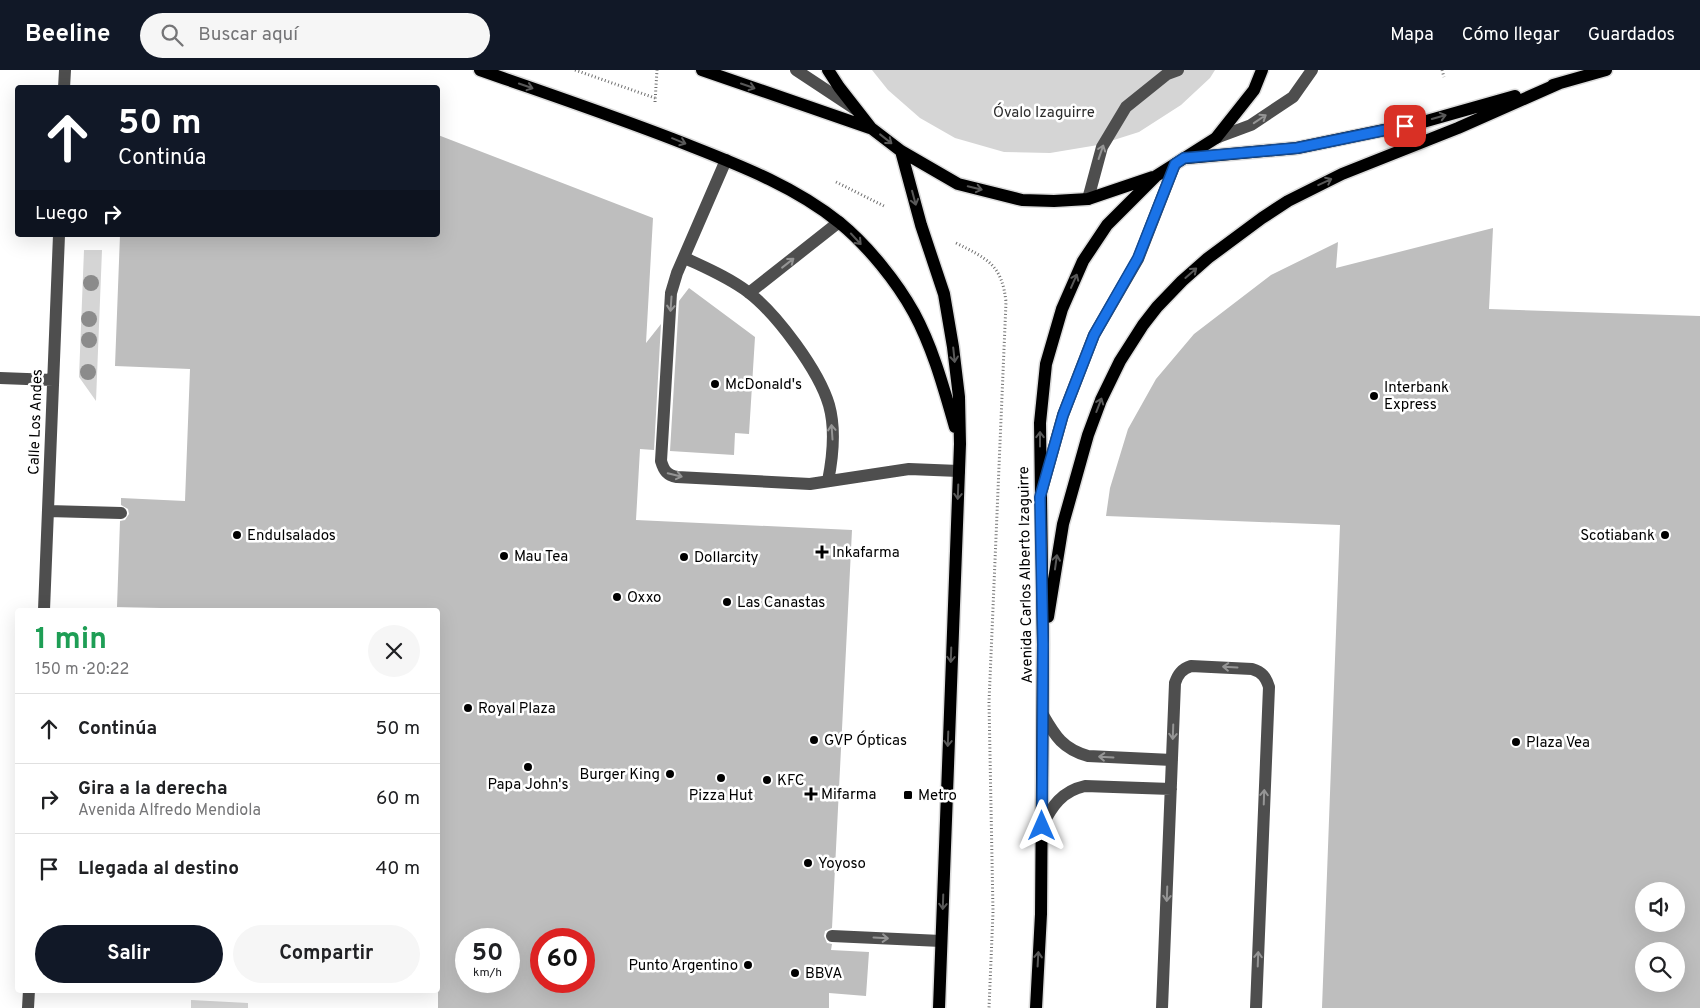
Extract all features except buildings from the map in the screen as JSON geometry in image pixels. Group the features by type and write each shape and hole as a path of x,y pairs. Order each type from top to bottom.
{"main road":[{"path":"480,70 646,128 726,160 797,194 839,222 885,270 914,314 938,369 960,444"},
{"path":"702,70 871,128"},
{"name":"Avenida Carlos Alberto Izaguirre","path":"828,70 871,128 901,151 958,184 1022,200 1054,201 1088,198 1156,176"},
{"name":"Avenida Carlos Alberto Izaguirre","path":"1036,1008 1041,914 1043,715 1040,423 1046,364 1062,308 1083,261 1107,225 1156,176 1216,138 1254,90 1262,70"},
{"path":"1179,161 1297,148 1423,122 1606,70"},
{"path":"1043,644 1063,524 1088,435 1101,400 1120,360 1156,307 1208,258 1288,201 1342,174 1458,128 1560,84"},
{"path":"901,151 921,225 944,294 959,397 960,444 939,1008"}],"street":[{"path":"64,85 65,70"},
{"path":"796,70 856,110"},
{"path":"1088,198 1102,147 1126,107 1167,74 1178,70"},
{"path":"1216,138 1251,125 1294,97 1312,70"},
{"path":"726,160 677,273 672,293 661,461 663,468 671,475 677,476 810,484 909,469 959,471"},
{"path":"1040,497 1063,415 1094,335 1138,258 1179,161"},
{"path":"750,293 839,222"},
{"name":"Calle Los Andes","path":"44,608 58,237"},
{"path":"685,258 717,273 750,293 777,321 799,350 820,383 829,406 833,434 833,459 828,481"},
{"path":"0,378 53,380"},
{"path":"48,511 121,513"},
{"path":"1162,1008 1175,683 1178,675 1184,668 1191,666 1252,668 1260,671 1267,679 1256,1008"},
{"path":"1043,715 1055,736 1070,750 1079,754 1172,760"},
{"path":"1042,826 1059,799 1067,792 1077,788 1086,786 1171,789"},
{"path":"832,936 942,941"},
{"path":"28,993 28,1008"}],"path":[{"path":"575,70 655,98"},
{"path":"655,104 658,70"},
{"path":"1442,70 1444,77"}],"green space":[{"name":"Óvalo Izaguirre","path":"872,70 1215,70 1210,78 1181,105 1139,132 1098,145 1050,153 1004,152 955,138 920,118 888,90"},
{"path":"84,250 102,250 96,401 79,377"},
{"path":"191,1000 248,1003 248,1008 191,1008"}],"place":[{"name":"McDonald's","path":"715,384"},
{"name":"Interbank Express","path":"1374,396"},
{"name":"Endulsalados","path":"237,535"},
{"name":"Scotiabank","path":"1665,535"},
{"name":"Inkafarma","path":"822,552"},
{"name":"Mau Tea","path":"504,556"},
{"name":"Dollarcity","path":"684,557"},
{"name":"Oxxo","path":"617,597"},
{"name":"Las Canastas","path":"727,602"},
{"name":"Royal Plaza","path":"468,708"},
{"name":"GVP Ópticas","path":"814,740"},
{"name":"Plaza Vea","path":"1516,742"},
{"name":"Papa John's","path":"528,767"},
{"name":"Burger King","path":"670,774"},
{"name":"Pizza Hut","path":"721,778"},
{"name":"KFC","path":"767,780"},
{"name":"Mifarma","path":"811,794"},
{"name":"Metro","path":"908,795"},
{"name":"Yoyoso","path":"808,863"},
{"name":"Punto Argentino","path":"748,965"},
{"name":"BBVA","path":"795,973"}],"route":[{"path":"1042,826 1043,644 1040,497 1063,415 1094,335 1138,258 1175,164 1184,158 1297,148 1405,126"}]}
